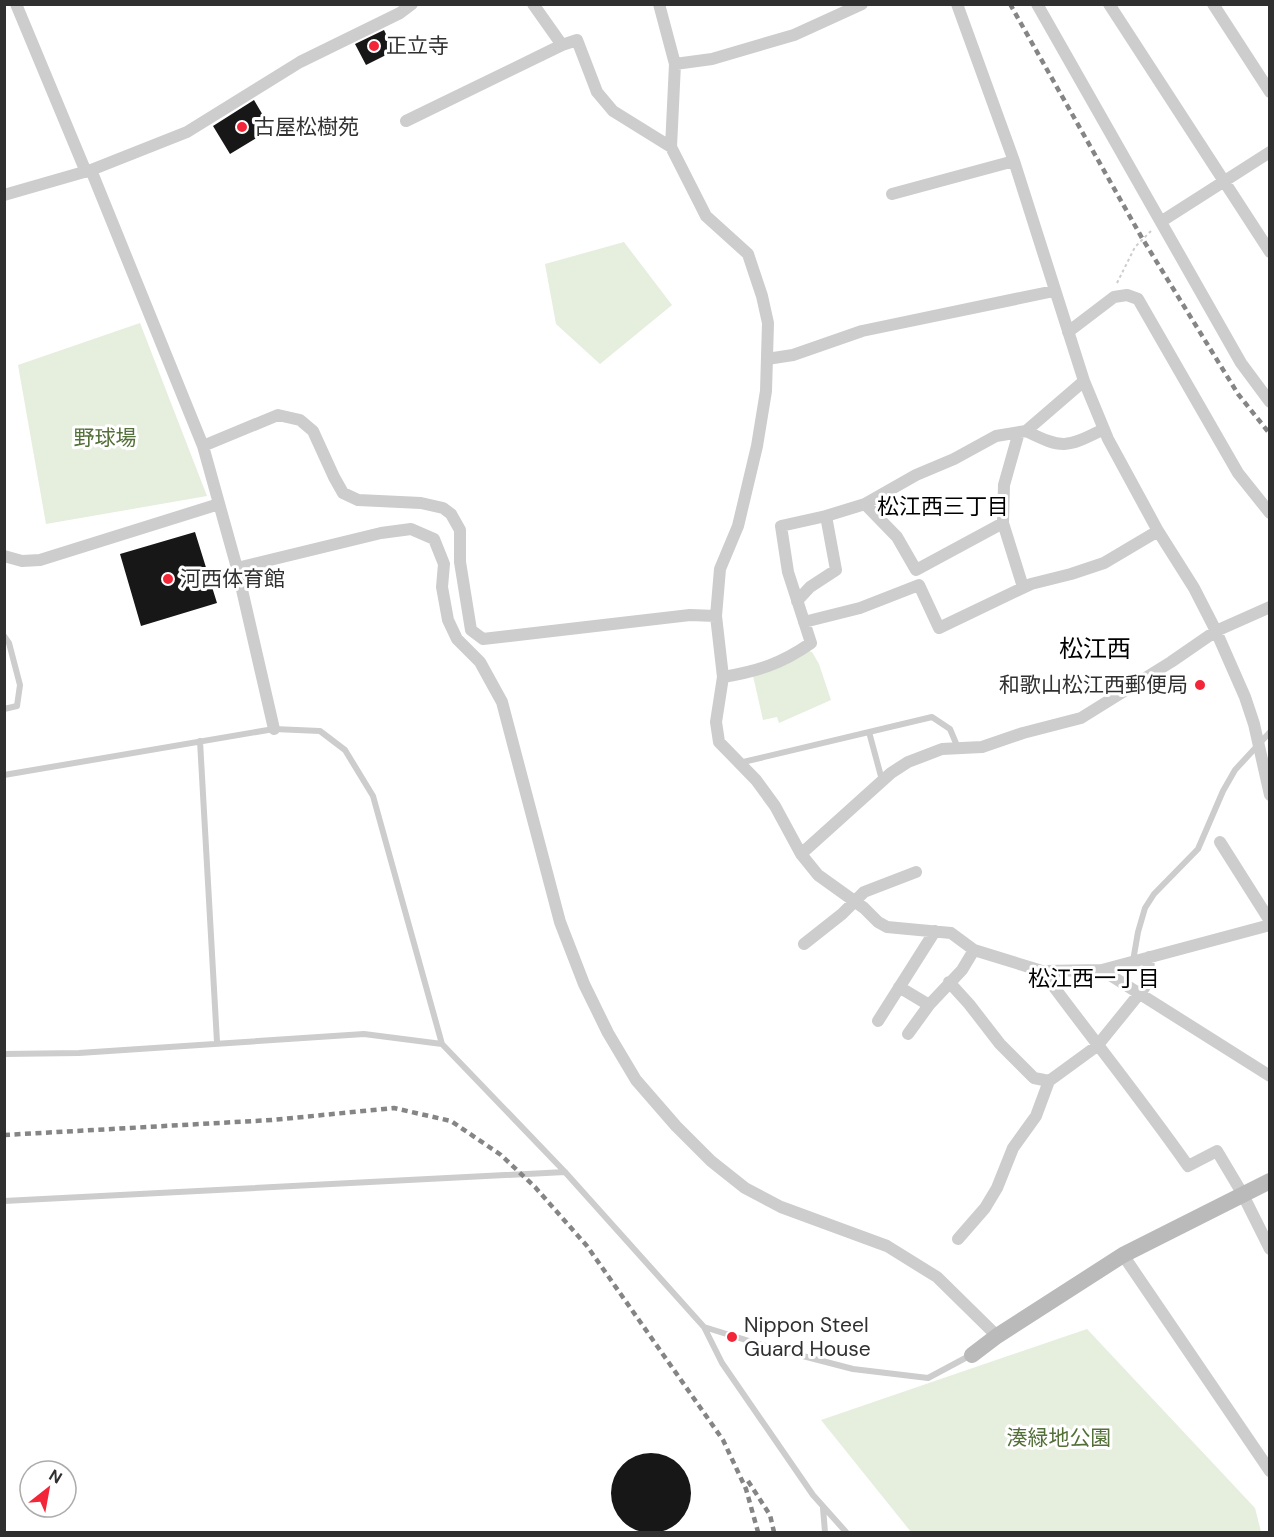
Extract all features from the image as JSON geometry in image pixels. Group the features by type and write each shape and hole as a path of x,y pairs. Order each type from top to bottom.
{"street":[{"path":"16,4 202,446 237,568 274,729"},
{"path":"4,195 88,171 187,132 300,62 398,9 412,4"},
{"path":"533,4 562,45"},
{"path":"659,4 675,64 670,147"},
{"path":"675,64 712,59 794,35 862,4"},
{"path":"957,4 1014,161 1084,381 1104,429 1158,531 1194,588 1216,631 1245,697 1269,795"},
{"path":"1037,4 1241,363 1269,402"},
{"path":"1109,4 1269,252"},
{"path":"1213,4 1269,92"},
{"path":"406,121 562,45 577,40 597,92 614,111 670,147 706,216 748,254 768,323 766,391 757,446 738,526 720,569 716,616 723,677 716,722 719,742 756,780 775,806 801,854 818,876 854,900 887,927 951,933 974,950 1042,971 1102,970 1269,923 1220,842"},
{"path":"1162,221 1269,152"},
{"path":"892,194 1014,161"},
{"path":"767,359 793,355 862,331 1054,291"},
{"path":"1068,332 1114,297 1126,295 1137,299 1238,473 1269,513"},
{"path":"1023,587 1003,523 1004,485 1023,432 1084,381"},
{"path":"202,446 278,415 300,420 314,431 343,492 358,500 421,503 444,508 451,514 460,530 460,562 471,630 483,639 690,615 716,616"},
{"path":"723,677 759,671 795,655 811,644 788,572 781,526 865,504 916,475 954,459 996,436 1023,432 1049,443 1071,445 1104,429"},
{"path":"4,556 22,561 40,560 219,504"},
{"path":"865,504 897,537 916,570 1003,523"},
{"path":"797,601 810,587 836,570 826,516"},
{"path":"237,568 381,532 411,529 434,540 444,564 442,587 448,620 457,639 480,662 502,702 560,922 589,994 608,1033 636,1080 676,1126 711,1161 745,1188 782,1207 887,1246 937,1277 997,1336"},
{"path":"804,622 860,608 919,585 939,628 1023,587 1104,563 1158,531"},
{"path":"444,564 460,562"},
{"path":"801,854 882,781 908,762 942,748 982,747 1023,733 1081,718 1216,631 1266,612"},
{"path":"804,944 842,914 864,892 916,872"},
{"path":"878,1021 935,931"},
{"path":"908,1035 929,1005 962,970 974,950"},
{"path":"958,1239 985,1208 997,1188 1013,1148 1036,1116 1049,1081 1097,1046 1144,988 1148,977 1149,957"},
{"path":"1102,970 1269,1076"},
{"path":"1042,971 1188,1166 1217,1151 1242,1193 1269,1249"},
{"path":"949,982 999,1044 1034,1078 1049,1081"},
{"path":"899,987 929,1005"},
{"path":"972,1355 997,1336 1124,1255 1269,1181"},
{"path":"1124,1255 1269,1472"}],"lane":[{"path":"4,636 9,643 20,685 17,706 4,709"},
{"path":"738,763 932,717 950,729 958,748"},
{"path":"4,775 274,729 320,731 345,750 373,796 442,1044 565,1173 704,1328 722,1363 813,1495 846,1533"},
{"path":"868,732 882,781"},
{"path":"1133,962 1145,908 1154,894 1198,849 1223,790 1235,770 1269,732"},
{"path":"200,741 217,1042"},
{"path":"4,1054 79,1053 364,1034 442,1044"},
{"path":"4,1201 565,1173"},
{"path":"704,1328 852,1369 928,1378 972,1355"},
{"path":"823,1507 825,1533"}],"path":[{"path":"1114,297 1117,284 1135,247 1162,221"}],"green space":[{"path":"624,242 672,305 600,364 556,324 545,264"},
{"name":"野球場","path":"140,323 207,496 46,524 18,365"},
{"path":"806,650 812,652 819,664 831,700 779,723 777,717 763,720 753,676"},
{"name":"湊緑地公園","path":"1087,1329 1255,1508 1261,1532 911,1532 821,1420"}],"building":[{"name":"正立寺","path":"384,30 394,51 366,65 355,44"},
{"name":"古屋松樹苑","path":"254,100 271,129 230,154 213,126"},
{"name":"河西体育館","path":"195,532 217,603 141,626 120,554"},
{"path":"651,1453 666,1456 679,1465 688,1478 691,1493 688,1508 679,1521 666,1530 651,1533 636,1530 623,1521 614,1508 611,1493 614,1478 623,1465 636,1456"}],"railway":[{"path":"1010,4 1142,238 1238,394 1270,434"},
{"path":"4,1135 272,1120 394,1108 451,1121 501,1155 535,1187 587,1246 723,1440 746,1489 758,1532"},
{"path":"748,1481 770,1515 774,1532"}],"place":[{"name":"正立寺","path":"374,46"},
{"name":"古屋松樹苑","path":"242,127"},
{"name":"河西体育館","path":"168,579"},
{"name":"和歌山松江西郵便局","path":"1200,685"},
{"name":"Nippon Steel Guard House","path":"732,1337"}],"district":[{"name":"松江西三丁目","path":"943,506"},
{"name":"松江西","path":"1095,649"},
{"name":"松江西一丁目","path":"1094,978"}]}
